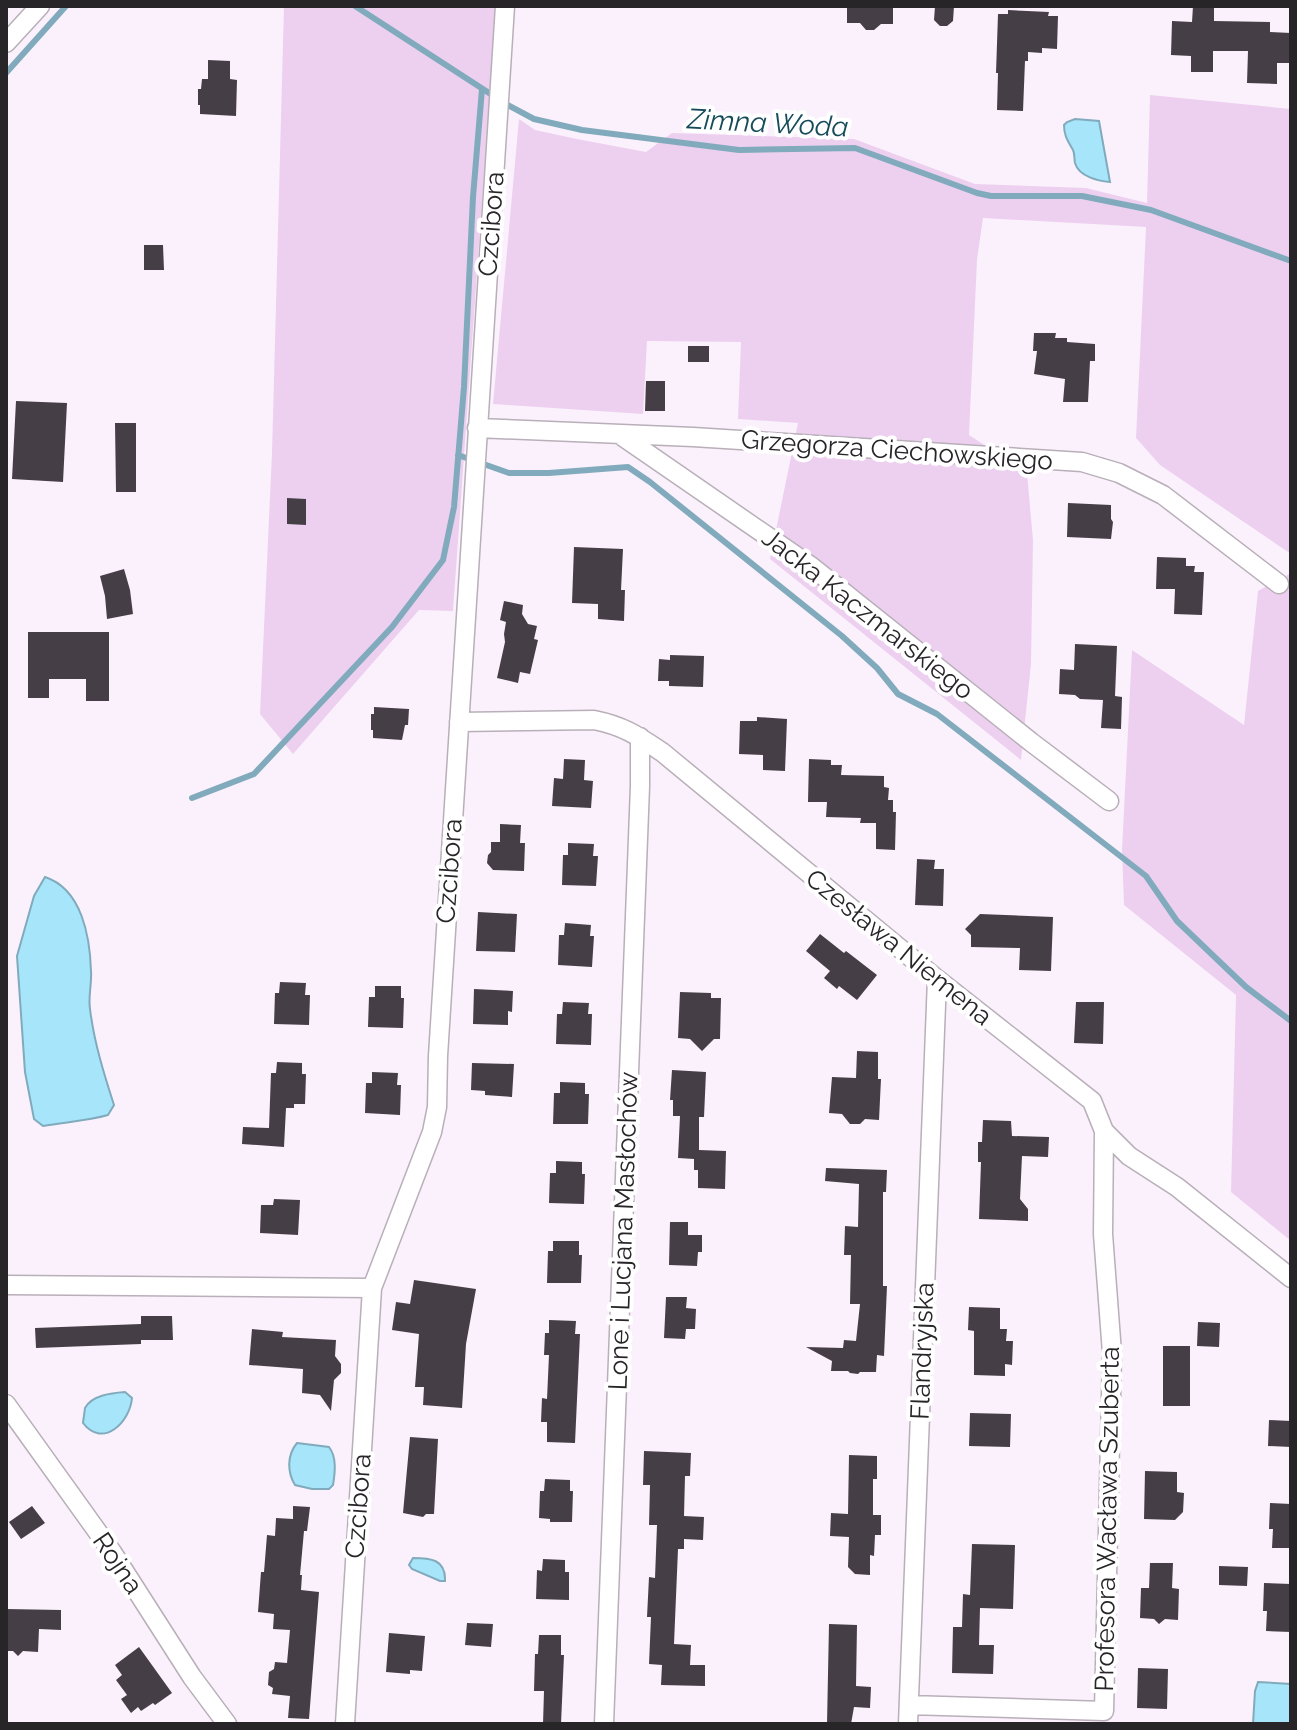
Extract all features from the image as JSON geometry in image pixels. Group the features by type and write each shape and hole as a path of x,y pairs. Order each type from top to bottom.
{"street":[{"path":"6,43 40,6"},
{"name":"Czcibora","path":"345,1724 372,1288 432,1132 437,1107 505,6"},
{"name":"Grzegorza Ciechowskiego","path":"477,428 693,437 1082,462 1119,473 1163,495 1279,584"},
{"name":"Jacka Kaczmarskiego","path":"622,436 812,567 1109,801"},
{"name":"Czesława Niemena","path":"459,722 594,720 616,724 640,737 1092,1101 1104,1131 1129,1156 1177,1187 1291,1278"},
{"name":"Lone i Lucjana Masłochów","path":"604,1724 640,737"},
{"name":"Flandryjska","path":"908,1715 937,979"},
{"name":"Profesora Wacława Szuberta","path":"908,1715 1104,1711 1112,1353 1103,1234 1104,1131"},
{"path":"6,1285 372,1288"},
{"name":"Rojna","path":"6,1404 112,1552 192,1677 227,1724"}],"shaded area":[{"path":"284,6 496,6 453,611 419,610 293,754 260,714 272,453"},
{"path":"1150,95 1291,109 1291,554 1160,465 1136,438 1146,227 983,218 977,260 969,435 1027,473 1033,540 1031,664 1021,760 770,559 798,423 738,419 741,342 647,341 643,414 493,404 519,119 535,130 646,152 672,133 854,139 975,184 1086,188 1147,203"},
{"path":"1291,573 1291,1241 1231,1192 1236,995 1124,905 1122,850 1132,650 1244,725 1258,591"}],"water":[{"path":"1075,119 1099,121 1110,182 1090,177 1077,168 1064,125"},
{"path":"45,877 68,892 86,929 92,1021 114,1105 108,1115 43,1126 34,1119 25,1072 17,956 34,896"},
{"path":"125,1392 132,1398 130,1407 114,1429 99,1433 83,1423 85,1408 92,1400"},
{"path":"297,1443 329,1447 335,1465 333,1485 329,1489 295,1485 289,1464"},
{"path":"413,1558 436,1561 443,1568 445,1581 412,1569 409,1565"},
{"path":"1258,1682 1291,1684 1291,1724 1253,1724"}],"building":[{"path":"847,6 893,6 893,24 881,24 874,30 866,30 860,23 847,23"},
{"path":"935,6 954,6 953,21 947,26 940,26 934,20"},
{"path":"1193,6 1214,7 1214,21 1270,22 1270,32 1291,33 1291,63 1277,63 1277,84 1247,83 1248,51 1213,51 1213,72 1191,72 1191,56 1171,55 1172,21 1192,22"},
{"path":"1008,10 1049,12 1048,16 1058,16 1057,49 1042,48 1042,53 1028,52 1023,111 997,110 998,14 1008,14"},
{"path":"208,60 230,61 230,79 237,80 236,116 200,114 198,89 201,89 202,79 208,79"},
{"path":"144,245 163,245 164,270 144,270"},
{"path":"1034,333 1056,333 1055,338 1067,338 1067,342 1095,344 1095,361 1090,361 1088,402 1063,402 1065,379 1034,374 1037,351 1033,351"},
{"path":"688,346 709,346 709,362 688,362"},
{"path":"646,381 665,381 665,411 645,411"},
{"path":"16,401 67,403 63,482 12,479"},
{"path":"115,423 136,423 136,492 116,492"},
{"path":"287,498 306,499 306,525 287,524"},
{"path":"1068,503 1111,505 1111,539 1067,537"},
{"path":"574,547 623,549 621,590 625,590 624,621 598,619 598,604 572,603"},
{"path":"1157,557 1186,558 1186,566 1195,566 1194,572 1204,572 1202,615 1174,614 1175,589 1156,589"},
{"path":"124,569 133,614 107,619 100,576"},
{"path":"504,601 523,605 522,614 528,624 537,626 534,639 538,640 530,674 520,672 518,683 497,678 505,642 506,622 500,620"},
{"path":"28,632 109,632 109,701 86,701 86,679 49,679 49,698 28,698"},
{"path":"1075,644 1117,646 1115,696 1122,697 1121,729 1101,728 1103,700 1059,694 1060,669 1074,670"},
{"path":"670,655 704,656 703,687 669,686 669,681 658,681 659,659 670,660"},
{"path":"374,707 409,709 408,725 405,725 402,740 373,738 371,714 374,714"},
{"path":"757,717 787,719 785,771 763,770 763,755 739,754 740,721 757,721"},
{"path":"564,759 585,760 584,780 593,781 591,808 552,806 554,778 563,779"},
{"path":"809,759 831,760 831,765 842,765 841,775 884,776 884,787 889,788 888,800 893,800 893,812 896,812 895,850 876,849 876,823 860,823 861,818 826,817 827,802 808,802"},
{"path":"500,824 521,825 520,843 525,843 524,871 493,870 487,863 491,842 500,842"},
{"path":"568,843 594,844 593,856 598,856 596,886 562,885 563,855 568,855"},
{"path":"917,859 935,860 934,869 944,869 943,906 915,905"},
{"path":"478,912 517,914 515,952 476,951"},
{"path":"980,914 1053,917 1051,971 1019,970 1020,948 971,947 971,935 965,929"},
{"path":"565,923 591,925 590,936 594,936 592,967 558,965 559,935 564,935"},
{"path":"820,934 877,975 857,1000 824,978 830,971 806,951"},
{"path":"280,982 306,983 305,995 310,995 309,1025 274,1024 275,993 279,993"},
{"path":"375,986 401,986 401,998 404,998 403,1028 368,1027 369,997 375,997"},
{"path":"474,989 513,991 508,1025 473,1024"},
{"path":"680,992 711,993 711,998 721,998 720,1039 714,1039 702,1051 690,1039 678,1038"},
{"path":"563,1002 589,1003 588,1014 592,1014 591,1045 556,1044 557,1014 562,1014"},
{"path":"1076,1002 1104,1002 1103,1044 1074,1043"},
{"path":"857,1051 878,1052 878,1079 881,1079 879,1120 865,1119 860,1124 850,1124 842,1114 829,1113 832,1077 856,1078"},
{"path":"277,1062 302,1063 302,1074 306,1074 305,1104 286,1108 284,1147 242,1144 243,1127 269,1128 271,1073 276,1073"},
{"path":"472,1063 514,1064 512,1097 485,1095 485,1091 471,1090"},
{"path":"672,1070 706,1072 704,1117 699,1117 699,1150 726,1151 725,1189 698,1188 698,1170 694,1170 694,1159 678,1158 680,1116 673,1116 673,1100 670,1100"},
{"path":"372,1072 398,1073 397,1085 401,1085 400,1115 365,1113 366,1083 372,1083"},
{"path":"560,1082 585,1083 585,1094 589,1094 588,1124 553,1124 554,1093 560,1093"},
{"path":"983,1120 1011,1121 1012,1136 1049,1137 1048,1157 1022,1156 1020,1199 1028,1209 1028,1221 979,1219 981,1162 978,1162 978,1142 982,1142"},
{"path":"556,1161 582,1162 582,1174 585,1174 584,1204 549,1203 550,1173 556,1173"},
{"path":"826,1168 887,1170 886,1192 883,1192 883,1286 887,1286 884,1356 877,1355 876,1372 831,1371 832,1361 806,1347 843,1348 844,1340 856,1341 860,1304 850,1304 851,1255 844,1255 845,1226 858,1227 859,1184 825,1181"},
{"path":"274,1199 300,1200 298,1235 260,1233 261,1205 273,1205"},
{"path":"670,1222 688,1222 688,1235 702,1235 702,1252 698,1252 697,1266 669,1265"},
{"path":"553,1241 579,1241 581,1283 547,1283 548,1251 553,1251"},
{"path":"414,1280 476,1289 466,1344 462,1408 423,1405 424,1387 415,1387 419,1334 392,1330 396,1302 410,1304"},
{"path":"666,1297 687,1297 686,1308 696,1309 695,1329 686,1329 685,1339 664,1338"},
{"path":"969,1307 1000,1308 1000,1329 1007,1329 1006,1341 1013,1341 1012,1365 1005,1364 1005,1376 974,1375 974,1331 968,1330"},
{"path":"141,1316 172,1316 173,1340 36,1348 35,1328 141,1324"},
{"path":"549,1320 576,1321 575,1334 580,1334 575,1443 547,1442 547,1422 541,1422 542,1398 547,1399 549,1355 544,1355"},
{"path":"1198,1322 1220,1323 1219,1347 1197,1346"},
{"path":"252,1329 283,1332 282,1337 336,1340 335,1356 341,1364 341,1373 334,1380 331,1411 320,1395 302,1393 303,1369 249,1365"},
{"path":"1163,1346 1190,1346 1190,1406 1163,1406"},
{"path":"970,1413 1011,1414 1010,1447 969,1446"},
{"path":"1269,1420 1291,1421 1291,1447 1268,1446"},
{"path":"410,1437 438,1439 434,1514 423,1517 403,1513"},
{"path":"644,1451 691,1453 690,1476 685,1476 684,1516 704,1517 703,1540 684,1539 684,1549 678,1549 674,1644 691,1645 690,1665 705,1665 705,1686 661,1685 662,1665 649,1664 649,1577 655,1578 657,1525 649,1525 650,1485 643,1485"},
{"path":"849,1455 877,1456 877,1479 873,1479 873,1515 881,1515 881,1535 875,1535 874,1556 870,1555 870,1575 855,1574 848,1567 849,1537 830,1536 831,1513 848,1514"},
{"path":"1145,1471 1177,1472 1177,1492 1184,1493 1183,1512 1175,1520 1144,1519"},
{"path":"545,1479 570,1480 570,1491 573,1491 572,1522 550,1522 550,1519 539,1518 540,1491 544,1491"},
{"path":"1270,1503 1291,1504 1291,1548 1272,1548"},
{"path":"32,1506 45,1523 21,1539 9,1522"},
{"path":"293,1506 310,1507 307,1531 304,1531 301,1590 319,1592 309,1719 288,1718 290,1696 272,1694 273,1688 268,1685 269,1672 274,1669 275,1662 287,1663 290,1630 273,1629 274,1614 258,1612 267,1535 275,1536 276,1518 293,1519"},
{"path":"972,1544 1015,1545 1013,1609 980,1608 979,1645 994,1645 993,1674 952,1673 953,1627 962,1627 963,1594 970,1595"},
{"path":"543,1559 565,1560 565,1572 569,1572 569,1600 536,1599 537,1570 542,1571"},
{"path":"1150,1563 1173,1563 1172,1588 1179,1589 1178,1620 1165,1619 1159,1624 1154,1619 1140,1618 1141,1588 1149,1588"},
{"path":"1219,1566 1248,1567 1247,1586 1219,1585"},
{"path":"1264,1583 1291,1584 1291,1632 1266,1631"},
{"path":"6,1609 61,1610 61,1630 39,1629 38,1652 23,1651 18,1656 13,1651 6,1651"},
{"path":"467,1623 493,1624 491,1647 465,1645"},
{"path":"829,1624 857,1625 856,1686 871,1687 870,1708 854,1707 851,1724 827,1724"},
{"path":"389,1633 425,1636 422,1671 410,1670 410,1674 386,1672"},
{"path":"539,1635 561,1635 561,1655 564,1655 561,1724 543,1724 544,1691 534,1691"},
{"path":"139,1647 172,1693 155,1705 153,1703 141,1711 138,1707 131,1713 121,1699 127,1695 116,1680 122,1675 115,1665"},
{"path":"1138,1668 1168,1669 1167,1709 1137,1708"}],"waterway":[{"path":"6,73 66,6"},
{"name":"Zimna Woda","path":"355,6 534,119 582,130 739,150 855,148 991,196 1082,196 1151,210 1291,261"},
{"path":"192,798 254,774 392,627 443,560 454,507 464,387 473,197 482,89"},
{"path":"458,455 509,473 628,467 842,636 877,668 898,694 937,714 1146,876 1177,921 1246,987 1291,1021"}]}
